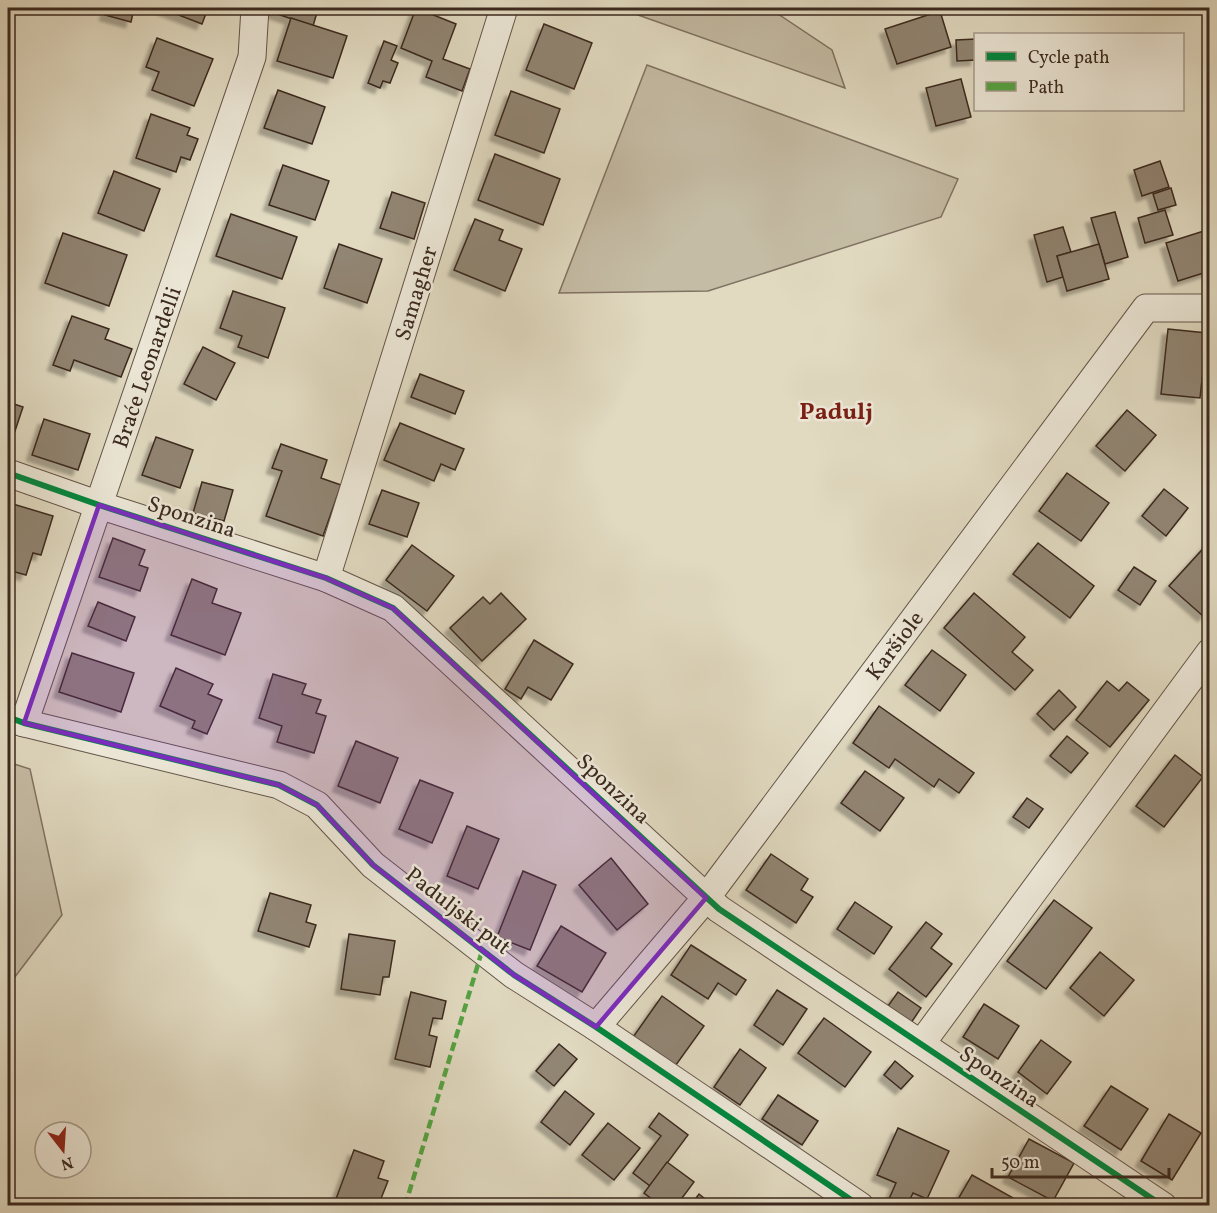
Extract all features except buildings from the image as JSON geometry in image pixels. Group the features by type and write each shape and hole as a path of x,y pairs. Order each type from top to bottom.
{"street":[{"name":"Braće Leonardelli","path":"16,720 99,506 252,57 255,8"},
{"name":"Samagher","path":"326,578 504,8"},
{"name":"Karšiole","path":"596,1028 706,898 1146,308 1209,308"},
{"name":"Sponzina","path":"8,473 99,506 326,578 393,608 719,909 1163,1206"},
{"path":"921,1044 1209,652"},
{"name":"Paduljski put","path":"16,720 279,785 317,805 373,865 514,975 860,1206"}],"highlighted area":[{"path":"99,505 326,578 393,608 706,898 596,1027 514,975 373,865 317,805 279,785 24,723"}],"shaded area":[{"path":"640,8 769,8 832,50 845,88 638,15"},
{"path":"647,65 958,179 941,217 708,291 559,293"},
{"path":"8,762 30,769 62,915 8,986"}],"marked path":[{"path":"405,1206 482,951"}],"cycle path":[{"path":"8,473 99,505 326,578 393,608 719,909 1163,1206"},
{"path":"8,717 24,723 279,785 317,805 373,865 514,975 596,1027 860,1206"}],"district":[{"name":"Padulj","path":"836,411"}]}
